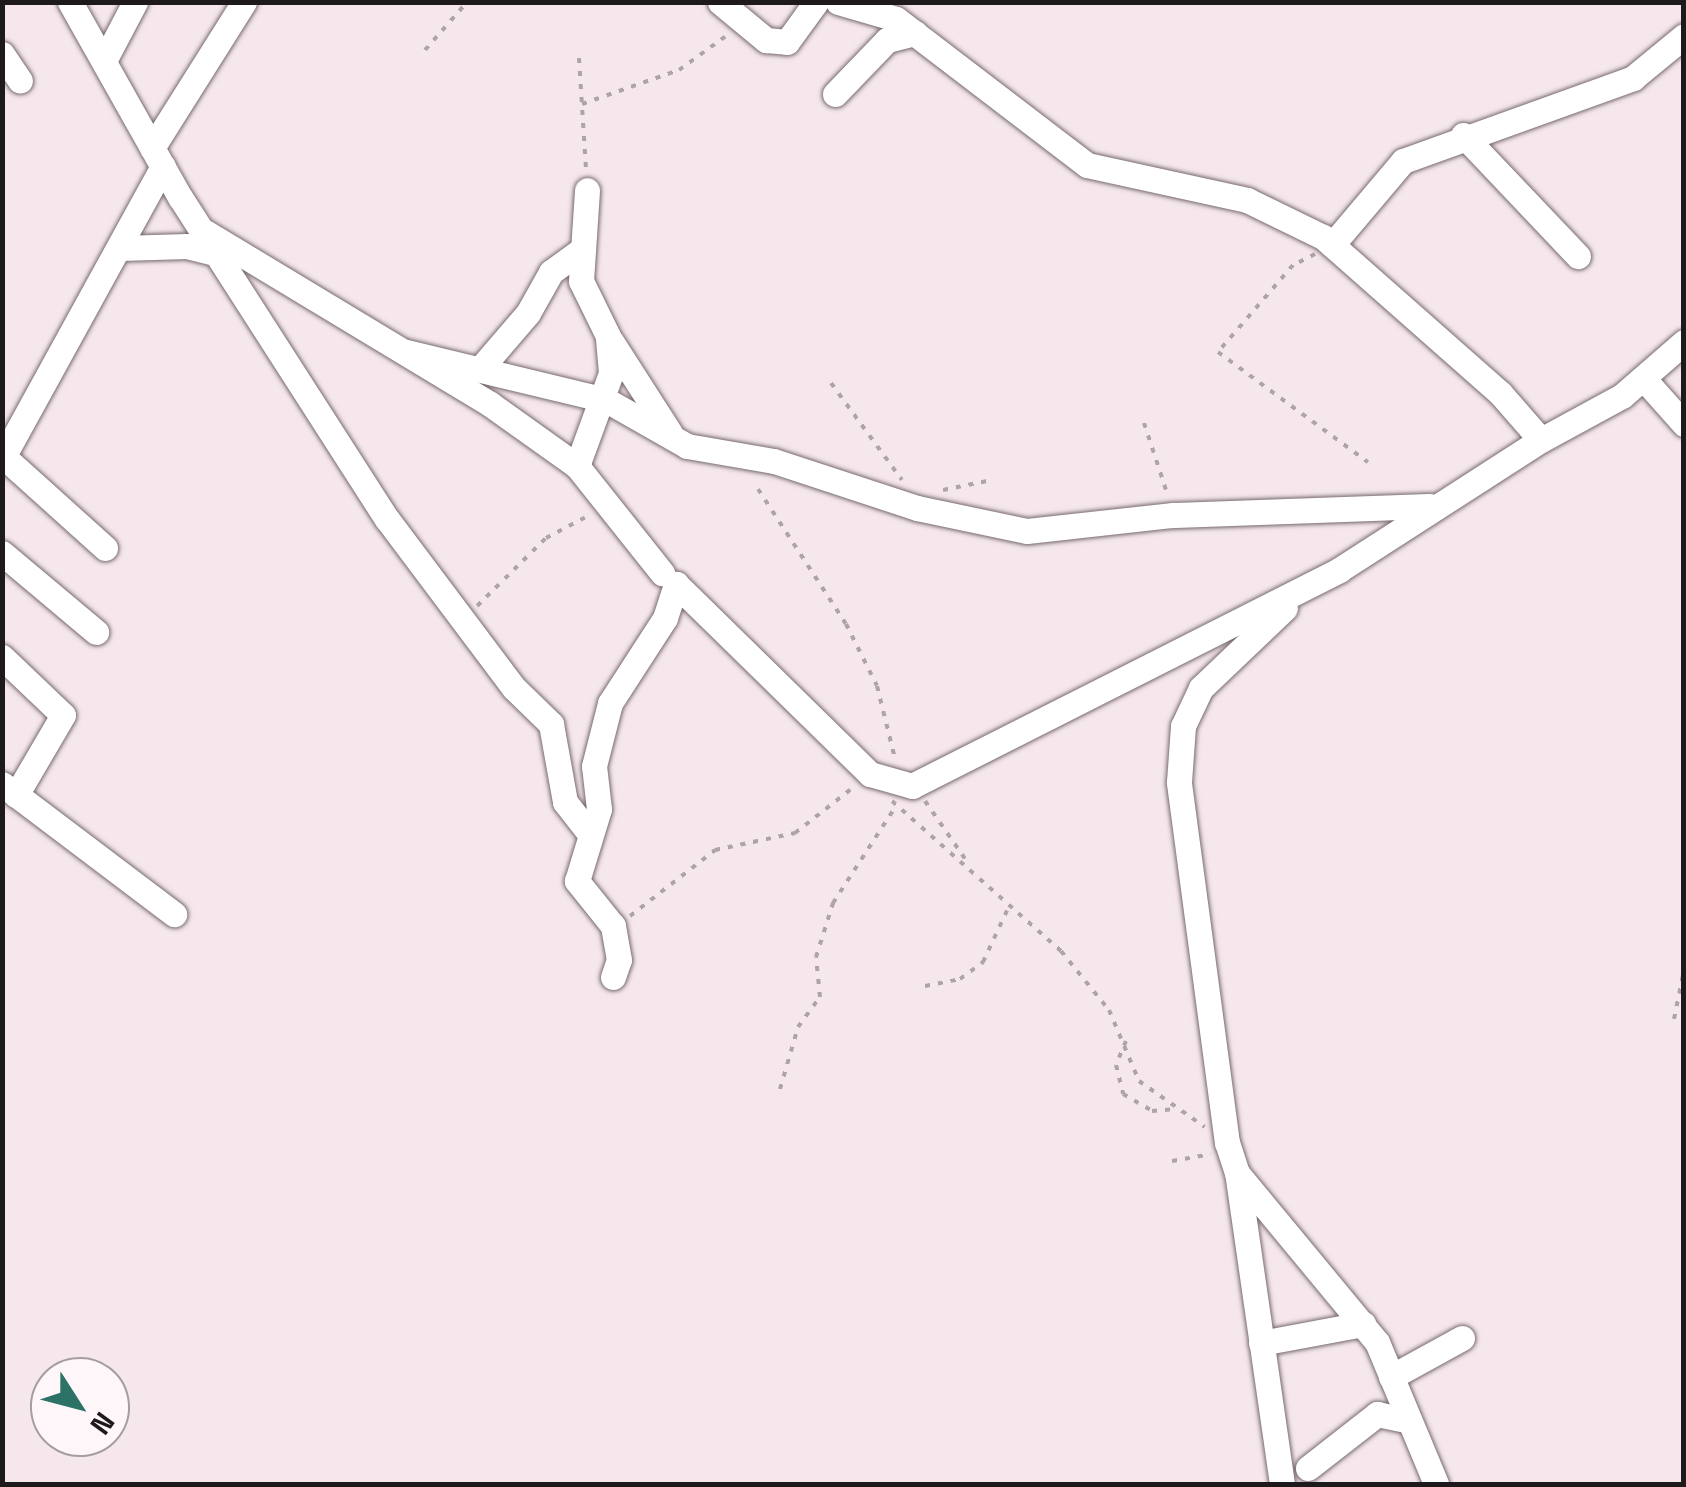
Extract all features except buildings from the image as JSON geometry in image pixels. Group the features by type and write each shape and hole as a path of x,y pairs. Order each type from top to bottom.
{"street":[{"path":"70,2 201,230 387,519 460,616 550,724 565,802 590,834"},
{"path":"104,61 135,2"},
{"path":"105,548 3,458 120,248 158,157 244,2"},
{"path":"720,2 766,40 786,42 816,2"},
{"path":"838,2 896,10 914,33 1087,165 1246,200 1332,246 1500,393 1541,440"},
{"path":"836,94 887,40 914,33"},
{"path":"1332,246 1403,161 1463,135 1632,78 1684,36"},
{"path":"2,54 20,81"},
{"path":"1463,135 1578,256"},
{"path":"587,190 581,281 608,336 672,437"},
{"path":"201,230 406,352 577,466 662,573"},
{"path":"120,248 186,246 216,253"},
{"path":"480,370 528,314 551,272 583,249"},
{"path":"577,466 606,400 608,336"},
{"path":"612,977 620,960 613,926 577,881 599,809 594,766 610,703 665,618 676,584 870,774 903,792 1313,583 1431,506 1622,396 1684,342"},
{"path":"406,352 606,400 688,446 774,461 917,508 1027,531 1173,515 1431,506"},
{"path":"1643,378 1684,424"},
{"path":"2,553 96,632"},
{"path":"1282,1484 1231,1154 1180,782 1183,726 1228,656 1313,583"},
{"path":"2,657 63,716 9,790 174,914"},
{"path":"1231,1154 1363,1324 1391,1377 1436,1484"},
{"path":"1261,1343 1363,1324"},
{"path":"1391,1377 1462,1338"},
{"path":"1308,1468 1377,1414 1409,1421"}],"path":[{"path":"425,50 467,2"},
{"path":"582,104 679,70 744,22"},
{"path":"579,58 587,190"},
{"path":"1332,246 1294,265 1218,352 1368,462"},
{"path":"831,383 903,482"},
{"path":"1144,423 1158,451 1173,515"},
{"path":"930,492 987,481"},
{"path":"758,489 846,624 877,686 903,792 972,868"},
{"path":"460,616 488,598 546,538 586,517"},
{"path":"613,926 656,901 715,850 796,833 870,774 903,792 972,868 1061,951 1126,1041 1138,1081 1231,1154"},
{"path":"780,1089 798,1027 820,997 816,957 833,903 903,792"},
{"path":"926,986 960,979 984,962 1010,904"},
{"path":"1674,1019 1684,970"},
{"path":"1126,1041 1116,1065 1123,1094 1152,1111 1176,1109"},
{"path":"1172,1160 1231,1154"}]}
